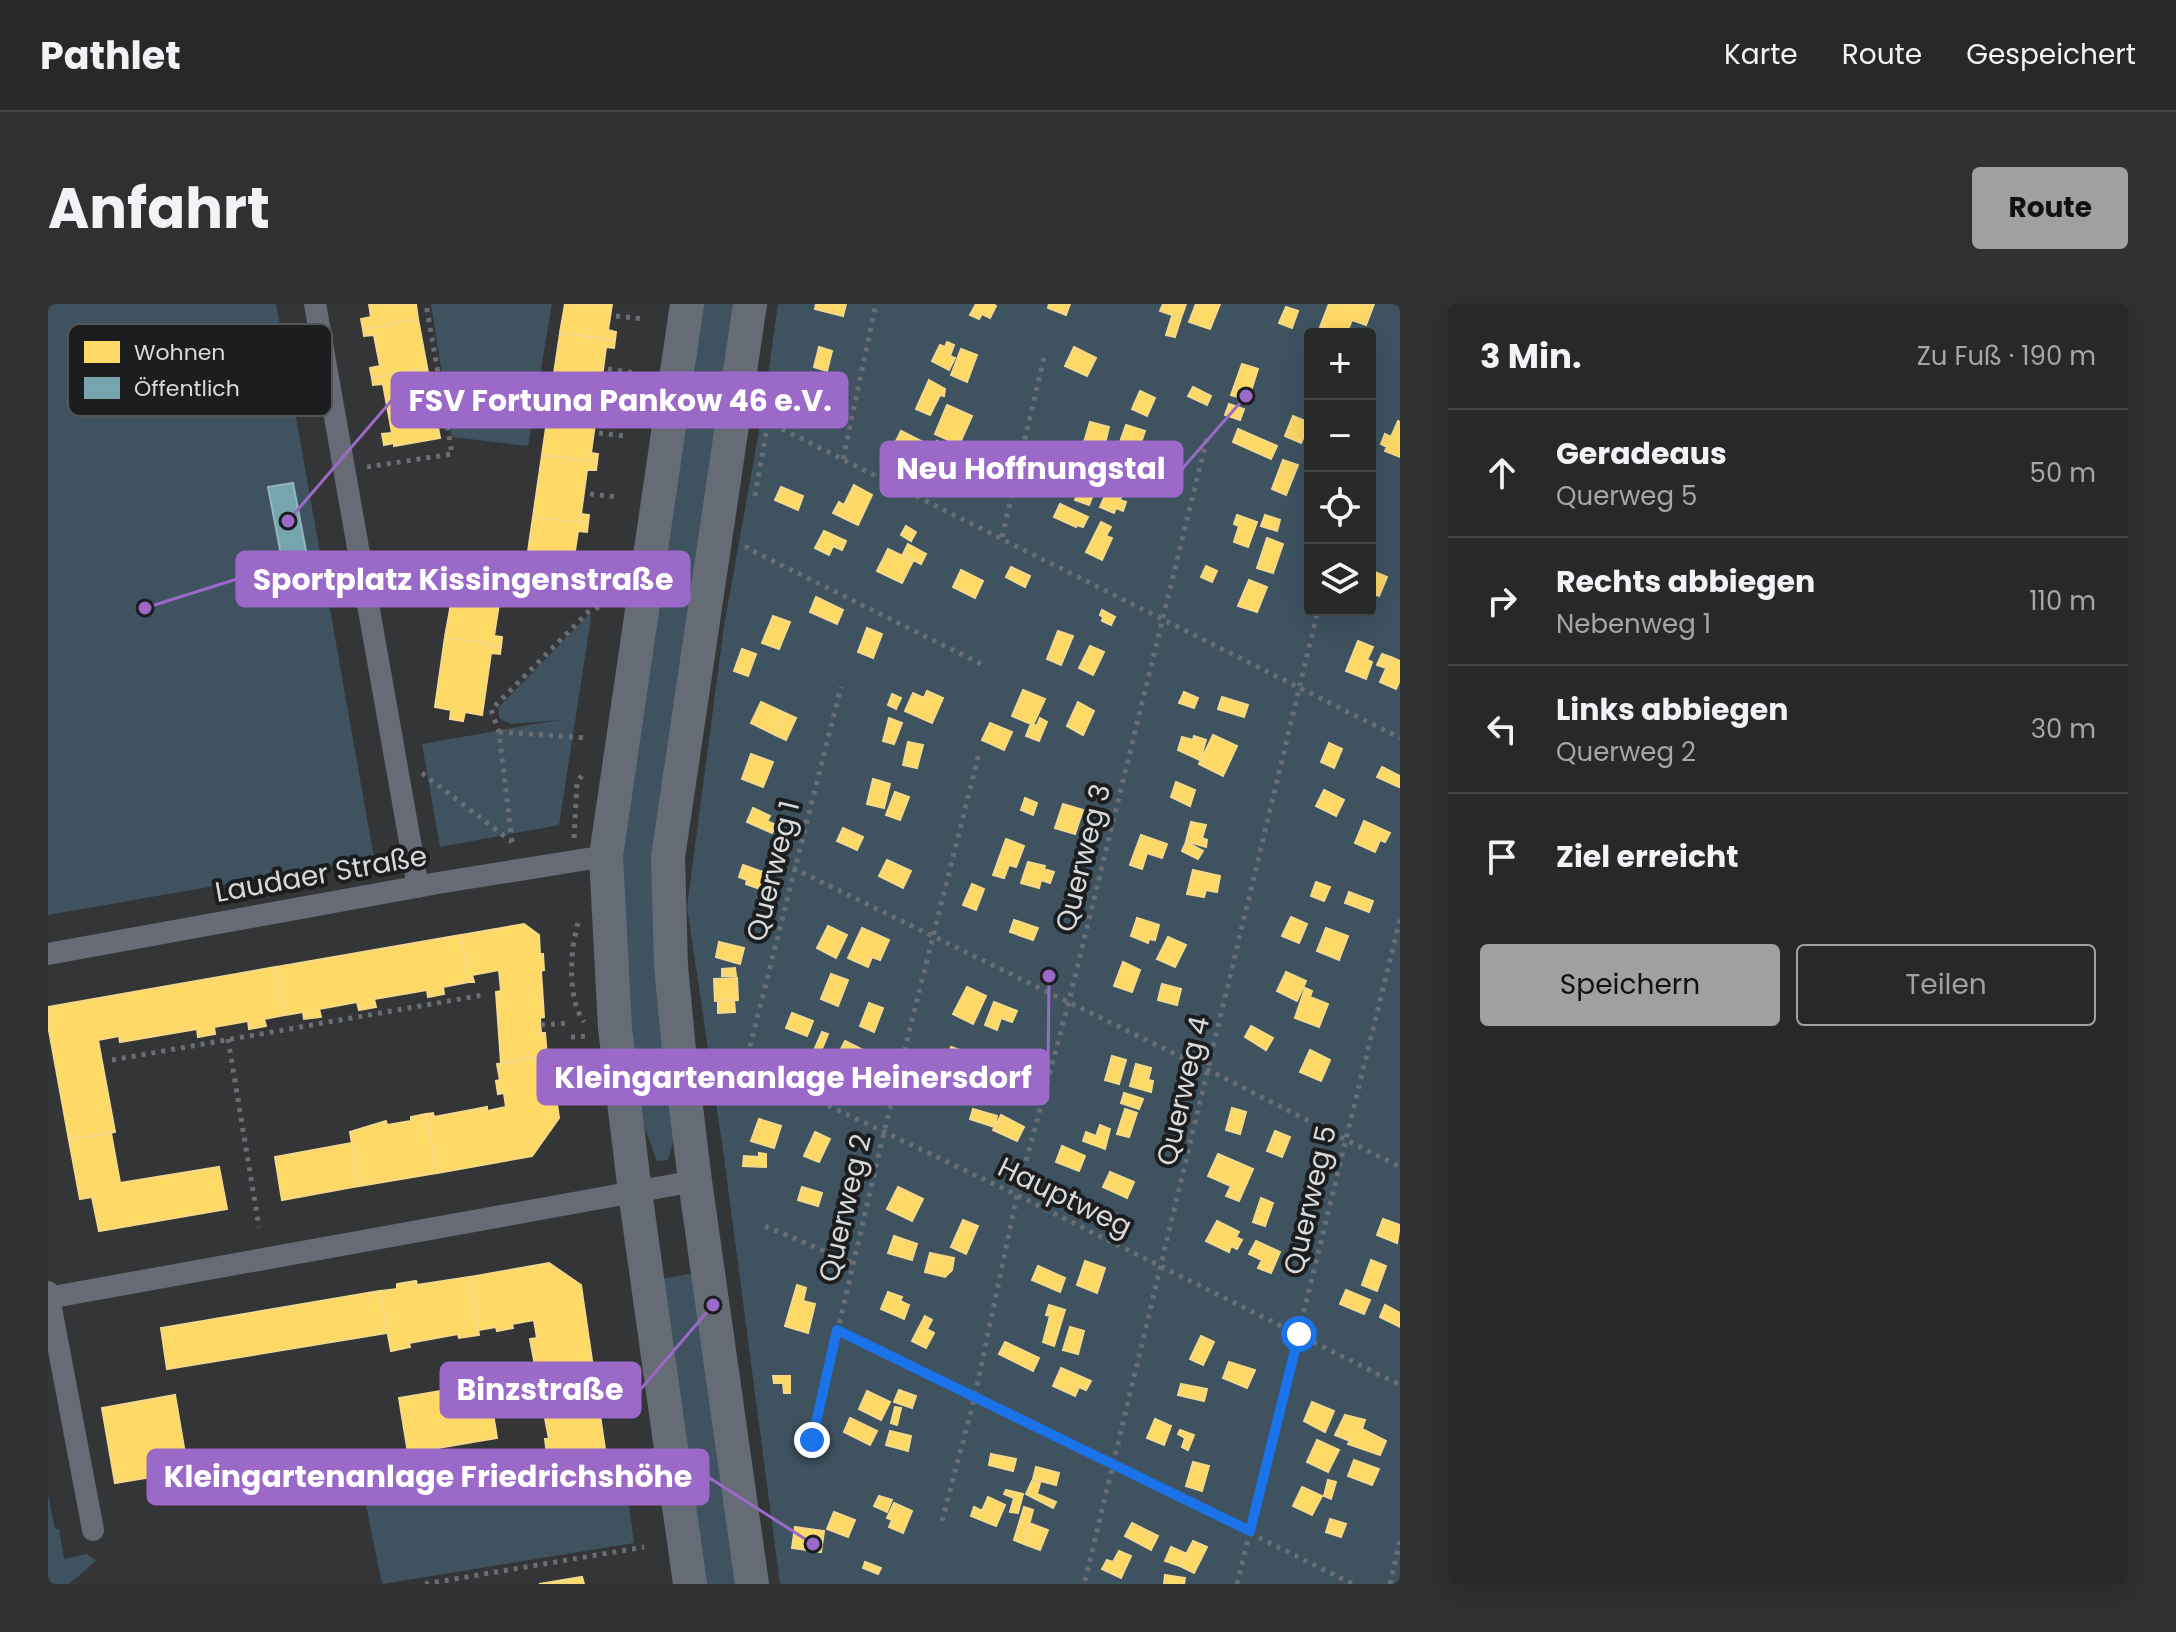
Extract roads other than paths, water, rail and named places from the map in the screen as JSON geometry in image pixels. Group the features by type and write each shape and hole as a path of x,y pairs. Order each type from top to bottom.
{"main road":[{"path":"687,304 606,856 615,1028 690,1584"},
{"path":"750,304 668,857 671,966 695,1181 752,1584"}],"street":[{"path":"315,304 319,324"},
{"path":"332,400 418,887"},
{"name":"Laudaer Straße","path":"48,954 606,856"},
{"path":"93,1530 48,1296 695,1181"}],"place":[{"name":"Neu Hoffnungstal","path":"1246,396"},
{"name":"FSV Fortuna Pankow 46 e.V.","path":"288,521"},
{"name":"Sportplatz Kissingenstraße","path":"145,608"},
{"name":"Kleingartenanlage Heinersdorf","path":"1049,976"},
{"name":"Binzstraße","path":"713,1305"},
{"name":"Kleingartenanlage Friedrichshöhe","path":"813,1544"}]}
